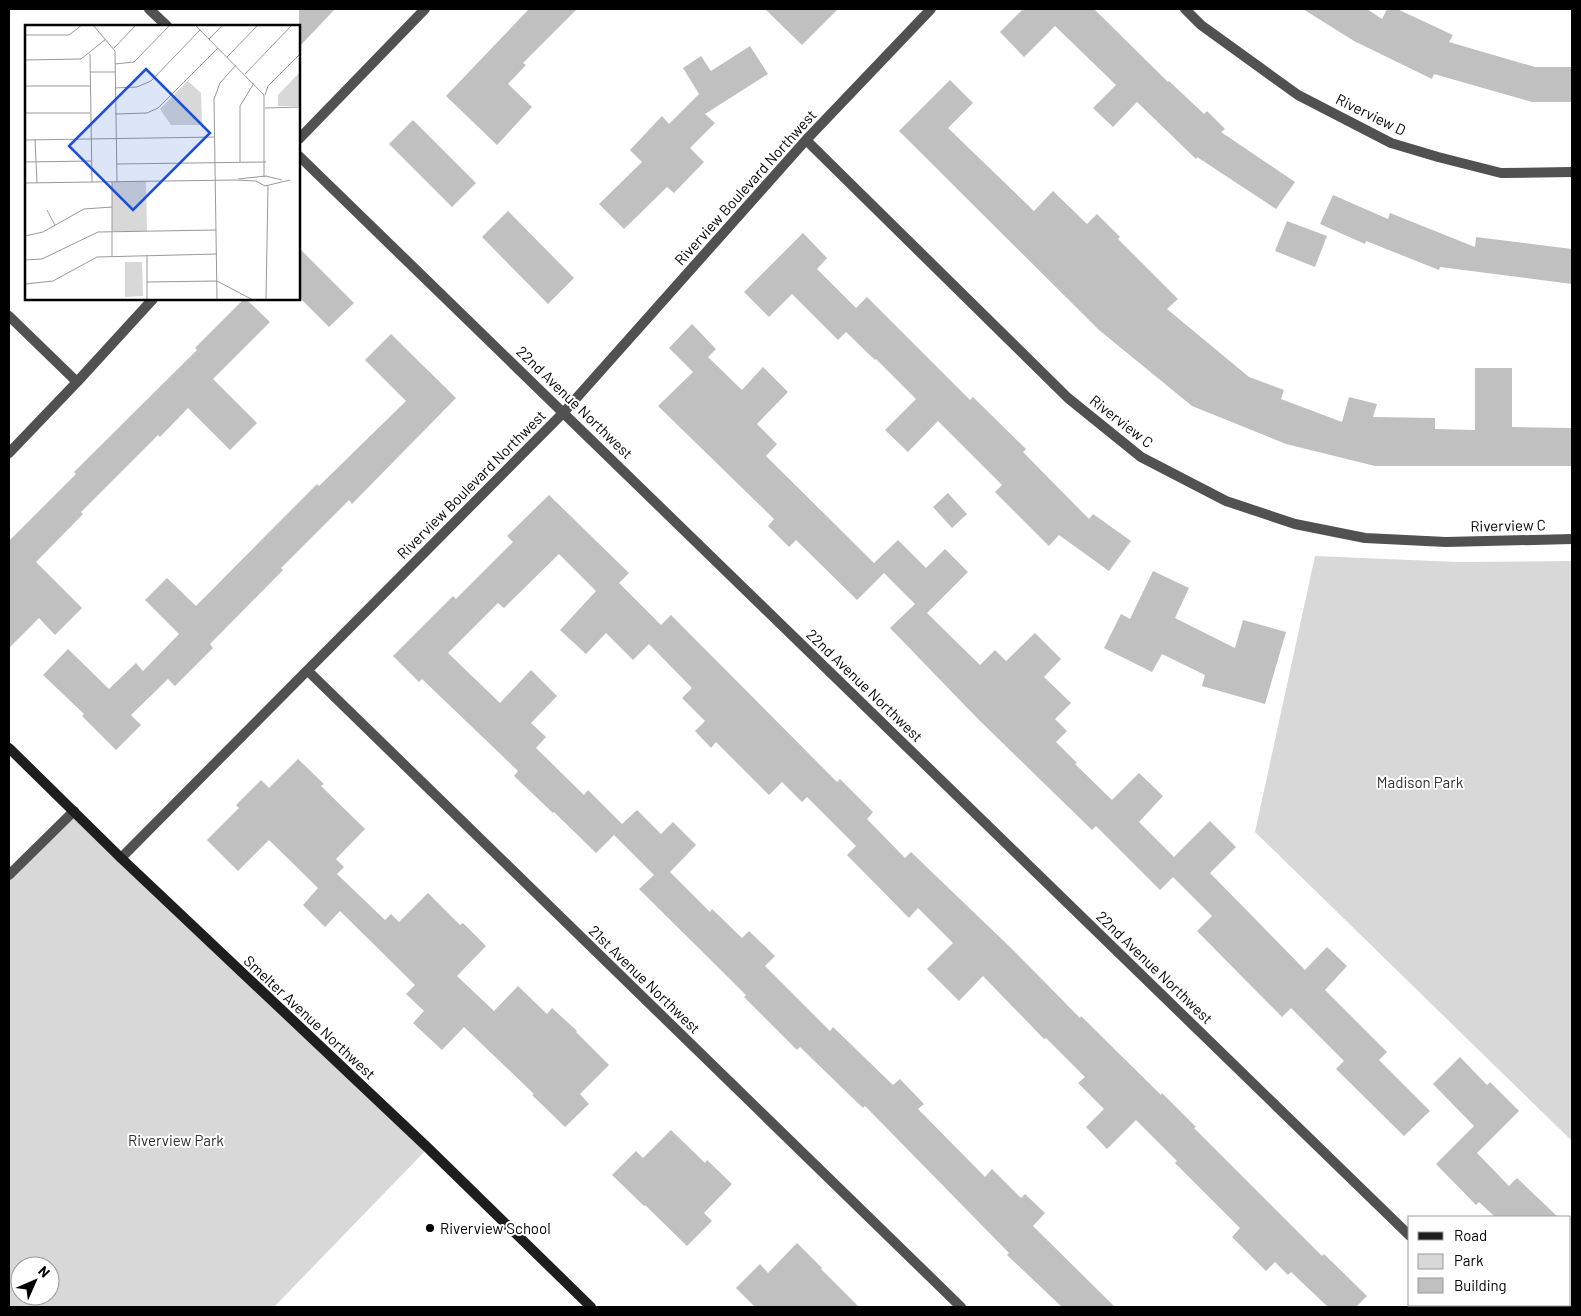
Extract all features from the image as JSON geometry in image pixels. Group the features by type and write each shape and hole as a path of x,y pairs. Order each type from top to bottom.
{"street":[{"path":"149,9 166,25"},
{"path":"300,139 424,9"},
{"name":"Riverview Boulevard Northwest","path":"121,858 308,672 564,412 806,140 931,9"},
{"name":"Riverview D","path":"1185,9 1201,25 1298,95 1391,144 1438,158 1501,173 1572,172"},
{"name":"Riverview C","path":"806,140 1068,398 1141,457 1226,501 1295,524 1374,538 1446,542 1572,539"},
{"name":"22nd Avenue Northwest","path":"300,157 1408,1234"},
{"path":"9,453 152,300"},
{"path":"9,316 77,382"},
{"name":"21st Avenue Northwest","path":"308,672 961,1307"},
{"name":"Smelter Avenue Northwest","path":"9,748 121,858 428,1148 591,1307"},
{"path":"9,875 74,811"}],"green space":[{"name":"Madison Park","path":"1315,556 1457,562 1572,561 1572,1141 1255,832"},
{"name":"Riverview Park","path":"74,811 428,1148 274,1307 9,1307 9,876"}],"building":[{"path":"299,9 335,9 300,46"},
{"path":"529,9 577,9 523,63 526,65 508,84 532,107 497,145 446,96"},
{"path":"765,9 838,9 802,45"},
{"path":"1023,9 1094,9 1168,82 1204,114 1207,111 1225,129 1221,132 1295,182 1276,209 1197,157 1196,159 1137,102 1113,127 1093,108 1116,85 1055,26 1024,57 1000,32"},
{"path":"1303,9 1367,9 1382,19 1387,9 1397,9 1453,35 1449,42 1535,67 1572,67 1572,102 1532,102 1434,74 1432,79 1354,41"},
{"path":"750,46 768,74 705,114 715,123 690,148 704,162 674,193 667,187 624,229 599,204 642,162 630,150 662,116 669,124 699,94 683,68 701,56 711,71"},
{"path":"950,80 973,103 948,128 1034,211 1053,191 1087,224 1097,214 1120,237 1118,239 1178,299 1167,309 1249,377 1284,390 1281,399 1342,422 1349,397 1377,404 1373,417 1435,418 1435,429 1475,430 1475,368 1512,368 1512,427 1572,428 1572,466 1375,466 1286,444 1192,406 1099,330 899,131"},
{"path":"413,120 476,183 452,207 389,144"},
{"path":"1333,195 1388,219 1390,213 1475,247 1476,237 1572,249 1572,284 1440,267 1439,270 1366,241 1365,244 1320,224"},
{"path":"508,211 574,278 548,304 482,237"},
{"path":"1287,221 1327,236 1315,267 1275,251"},
{"path":"803,233 827,258 817,269 856,308 867,297 970,400 973,397 1026,449 1023,452 1089,519 1093,514 1131,541 1109,571 1059,535 1049,546 995,492 1002,485 938,421 908,452 885,430 916,399 846,332 838,340 792,294 769,317 744,292"},
{"path":"300,249 354,303 329,327 300,298"},
{"path":"243,300 247,300 270,322 213,379 257,423 230,450 188,408 160,437 158,435 81,512 83,514 36,562 82,608 55,635 39,618 9,648 9,541 76,474 74,472 197,350 195,348"},
{"path":"692,324 716,349 708,357 742,390 763,367 788,392 757,424 777,444 766,456 874,563 898,540 926,568 945,549 968,572 927,613 980,665 995,650 1006,661 1035,633 1061,659 1044,677 1071,703 1055,719 1067,731 1056,742 1077,763 1075,764 1112,800 1139,773 1163,796 1139,822 1174,857 1210,821 1236,847 1210,873 1305,970 1327,947 1347,966 1325,990 1387,1052 1379,1060 1430,1111 1404,1136 1336,1069 1344,1061 1291,1008 1282,1017 1197,931 1212,916 1173,877 1160,890 1096,826 1092,830 978,719 890,628 915,604 884,573 857,600 796,540 789,547 768,526 774,519 658,406 693,372 669,348"},
{"path":"391,334 456,398 352,504 349,500 281,568 283,570 210,644 213,648 175,686 168,679 131,715 141,725 116,750 82,716 84,714 43,675 68,649 109,689 136,663 143,671 179,634 145,600 167,578 196,606 317,484 319,486 406,401 365,360"},
{"path":"948,493 967,514 952,528 933,507"},
{"path":"549,495 629,573 619,583 661,625 671,615 837,782 840,779 873,812 867,819 905,858 911,852 1011,948 1080,1018 1081,1016 1161,1095 1162,1093 1196,1127 1194,1128 1322,1256 1324,1254 1367,1296 1356,1307 1328,1307 1291,1272 1288,1275 1275,1262 1266,1271 1232,1237 1240,1228 1175,1163 1177,1161 1136,1120 1107,1149 1086,1127 1104,1109 1078,1083 1085,1077 1046,1038 1044,1039 983,976 959,1001 927,969 953,943 918,908 909,918 847,855 856,846 807,797 802,802 782,782 769,795 716,742 711,748 695,731 705,721 682,698 692,688 649,644 633,660 606,633 586,654 560,630 596,591 559,554 504,608 498,603 448,653 500,703 531,670 557,696 531,723 546,737 536,748 584,795 588,790 622,824 637,810 661,834 673,822 696,845 670,872 710,912 712,909 742,938 749,931 775,956 765,966 830,1031 833,1027 893,1085 900,1079 924,1104 918,1109 985,1177 992,1169 1021,1198 1025,1194 1045,1213 1033,1226 1115,1307 1062,1307 1007,1255 1009,1253 865,1106 863,1108 800,1047 797,1050 744,997 746,995 639,889 654,875 614,835 596,853 514,776 518,771 422,679 419,682 393,656 453,596 456,599 513,542 507,536"},
{"path":"1153,571 1189,588 1175,618 1235,648 1243,620 1286,632 1265,704 1202,686 1205,675 1162,654 1152,672 1104,648 1121,614 1130,619"},
{"path":"298,759 324,784 321,786 365,829 336,859 344,867 337,874 385,920 391,914 399,922 428,893 460,925 463,923 486,946 457,976 494,1011 518,986 547,1014 552,1008 609,1065 580,1094 589,1104 565,1127 532,1095 534,1094 464,1027 442,1050 413,1023 424,1011 406,994 415,985 340,911 325,927 303,905 318,888 269,840 238,871 207,840 239,808 236,805 261,780 269,788"},
{"path":"1460,1057 1487,1085 1490,1082 1519,1111 1477,1153 1509,1186 1517,1178 1557,1216 1494,1216 1479,1202 1476,1205 1436,1164 1474,1126 1433,1084"},
{"path":"671,1130 705,1163 707,1160 732,1184 704,1213 712,1221 687,1246 612,1175 636,1151 643,1158"},
{"path":"797,1243 859,1307 755,1307 736,1288 760,1264 768,1273"}],"place":[{"name":"Riverview School","path":"430,1228"}]}
